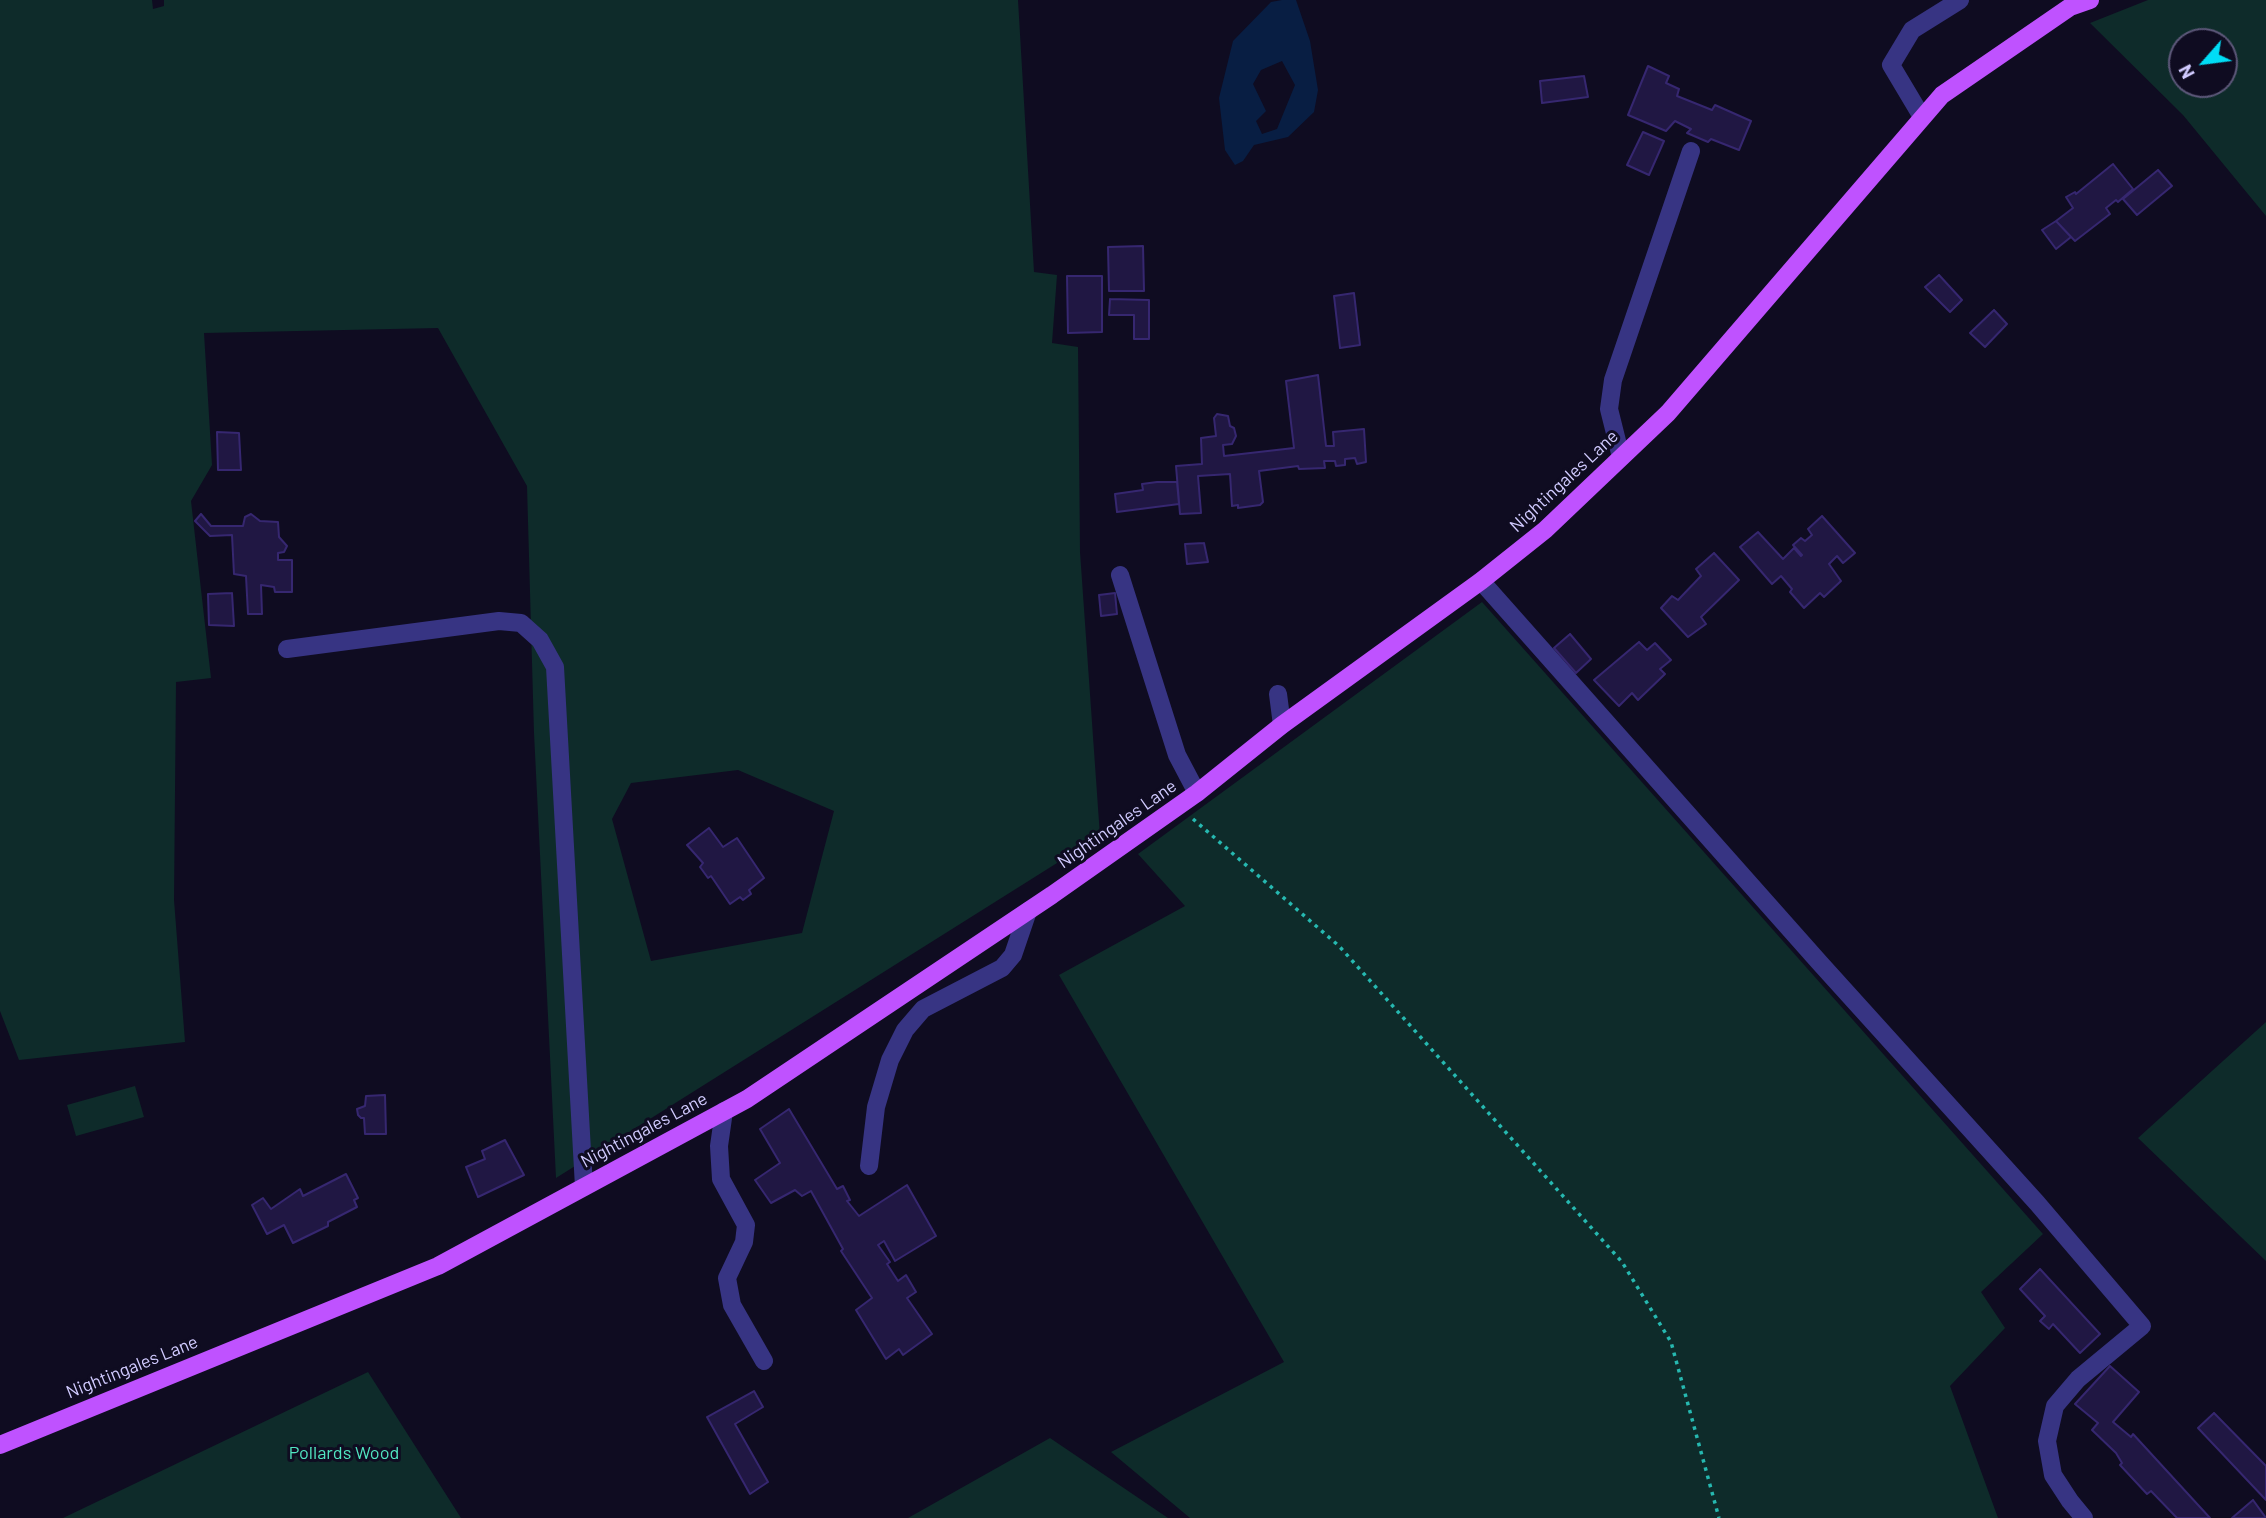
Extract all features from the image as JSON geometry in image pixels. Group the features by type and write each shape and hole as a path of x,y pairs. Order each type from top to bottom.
{"main road":[{"name":"Nightingales Lane","path":"0,1445 438,1266 747,1099 1028,911 1197,793 1282,725 1481,581 1545,530 1668,413 1942,95 2070,7 2087,0"}],"lane":[{"path":"1922,117 1891,65 1912,30 1960,0"},
{"path":"1621,457 1609,409 1613,380 1691,150"},
{"path":"1120,575 1177,755 1197,793"},
{"path":"1481,581 2037,1203 2142,1326 2078,1379 2054,1406 2046,1441 2053,1475 2084,1518"},
{"path":"287,649 499,621 521,623 540,640 555,667 584,1187"},
{"path":"1278,694 1282,725"},
{"path":"869,1166 876,1107 890,1060 905,1030 923,1009 1002,968 1013,955 1028,911"},
{"path":"724,1111 719,1146 721,1179 746,1225 744,1242 727,1278 732,1305 764,1361"}],"path":[{"path":"1190,816 1339,946 1622,1262 1671,1342 1719,1518"}],"green space":[{"path":"0,0 152,0 153,9 164,6 164,0 1018,0 1034,272 1057,275 1052,343 1078,347 1080,552 1100,836 556,1178 534,733 527,486 438,328 204,333 212,465 191,501 211,678 176,682 174,900 185,1042 19,1060 0,1011","holes":["738,770 834,811 802,933 651,961 612,819 631,783"]},
{"path":"2148,0 2266,0 2266,216 2183,115 2090,23"},
{"path":"1482,602 2043,1234 1981,1292 2005,1328 1950,1386 1998,1518 1190,1518 1111,1452 1284,1362 1059,975 1185,906 1138,854"},
{"path":"2266,1022 2266,1261 2138,1138"},
{"path":"135,1086 144,1117 76,1136 67,1105"},
{"name":"Pollards Wood","path":"368,1372 461,1518 63,1518"},
{"path":"1050,1438 1168,1518 908,1518"}],"water":[{"path":"1296,0 1310,41 1318,90 1314,112 1288,137 1254,145 1243,161 1235,165 1225,150 1219,98 1233,41 1271,2","holes":["1282,61 1295,85 1277,129 1262,134 1256,121 1266,111 1253,84 1261,70"]}],"building":[{"path":"1648,66 1669,76 1666,83 1679,89 1677,96 1712,110 1715,105 1751,121 1739,150 1687,133 1691,129 1675,121 1666,131 1628,115"},
{"path":"1584,76 1588,97 1542,103 1540,81"},
{"path":"1643,132 1664,141 1649,175 1627,165"},
{"path":"2113,164 2133,189 2106,208 2110,214 2075,241 2056,221 2073,208 2066,197 2075,192 2076,194"},
{"path":"2158,170 2172,186 2137,215 2123,199"},
{"path":"2056,221 2071,237 2056,249 2042,230"},
{"path":"1143,246 1144,291 1109,291 1108,247"},
{"path":"1939,275 1962,300 1950,312 1925,287"},
{"path":"1067,276 1102,276 1102,332 1068,333"},
{"path":"1354,293 1360,345 1340,348 1334,296"},
{"path":"1110,299 1149,300 1149,339 1134,339 1134,315 1109,315"},
{"path":"1994,310 2007,324 1985,347 1970,333"},
{"path":"1318,375 1326,446 1334,446 1333,432 1364,429 1366,462 1357,464 1355,458 1345,459 1345,465 1336,466 1335,461 1324,461 1325,468 1299,469 1298,466 1259,471 1263,502 1260,505 1238,508 1238,505 1232,506 1230,474 1198,476 1201,513 1180,514 1176,466 1202,464 1201,438 1216,436 1214,418 1217,414 1228,416 1236,436 1232,444 1223,445 1224,456 1294,448 1286,381"},
{"path":"217,432 239,433 241,470 218,470"},
{"path":"1177,482 1179,504 1117,512 1115,494 1143,490 1142,484"},
{"path":"201,514 211,526 243,526 245,517 251,514 260,521 278,522 279,537 287,546 284,552 278,553 278,560 292,560 292,592 275,592 274,587 261,585 262,614 248,614 246,576 234,574 232,535 210,536 195,521"},
{"path":"1822,516 1855,553 1843,563 1837,556 1829,564 1841,581 1824,597 1820,593 1804,608 1781,576 1772,584 1740,547 1758,532 1783,559 1794,548 1801,556 1793,545 1801,538 1805,541 1812,535 1808,529"},
{"path":"1204,543 1208,562 1187,564 1185,544"},
{"path":"1714,553 1739,580 1701,617 1706,624 1688,637 1661,608 1672,596 1678,600 1701,576 1696,569"},
{"path":"232,593 234,626 209,625 208,594"},
{"path":"1115,593 1117,614 1101,616 1099,595"},
{"path":"1570,634 1591,659 1576,673 1554,648"},
{"path":"1639,642 1647,650 1655,643 1671,660 1660,669 1665,674 1638,700 1632,693 1619,706 1594,680"},
{"path":"709,828 723,847 737,838 764,878 749,890 751,894 743,900 740,897 730,904 711,876 708,878 700,867 703,863 687,845"},
{"path":"385,1095 386,1134 365,1134 364,1118 358,1115 357,1109 365,1106 366,1096"},
{"path":"789,1109 837,1189 843,1186 850,1200 847,1201 859,1216 907,1185 936,1236 895,1261 884,1241 878,1245 890,1262 887,1264 898,1281 906,1275 916,1292 907,1298 932,1334 903,1355 899,1349 886,1359 856,1310 872,1298 841,1251 843,1249 811,1191 802,1196 795,1190 771,1203 755,1180 780,1163 760,1129"},
{"path":"505,1140 524,1175 478,1197 466,1167 485,1159 482,1151"},
{"path":"346,1174 358,1198 354,1200 357,1207 328,1222 328,1226 293,1243 284,1225 267,1234 252,1205 263,1198 271,1209 300,1189 303,1196"},
{"path":"2040,1269 2100,1334 2080,1353 2053,1324 2049,1329 2040,1321 2045,1316 2020,1289"},
{"path":"2110,1366 2139,1392 2113,1422 2131,1437 2133,1434 2210,1518 2177,1518 2151,1491 2147,1494 2120,1465 2122,1463 2116,1453 2092,1430 2098,1423 2075,1404"},
{"path":"754,1391 763,1407 735,1424 768,1482 750,1494 707,1417"},
{"path":"2214,1413 2266,1466 2266,1500 2198,1428"},
{"path":"2253,1500 2266,1518 2232,1518"}]}
